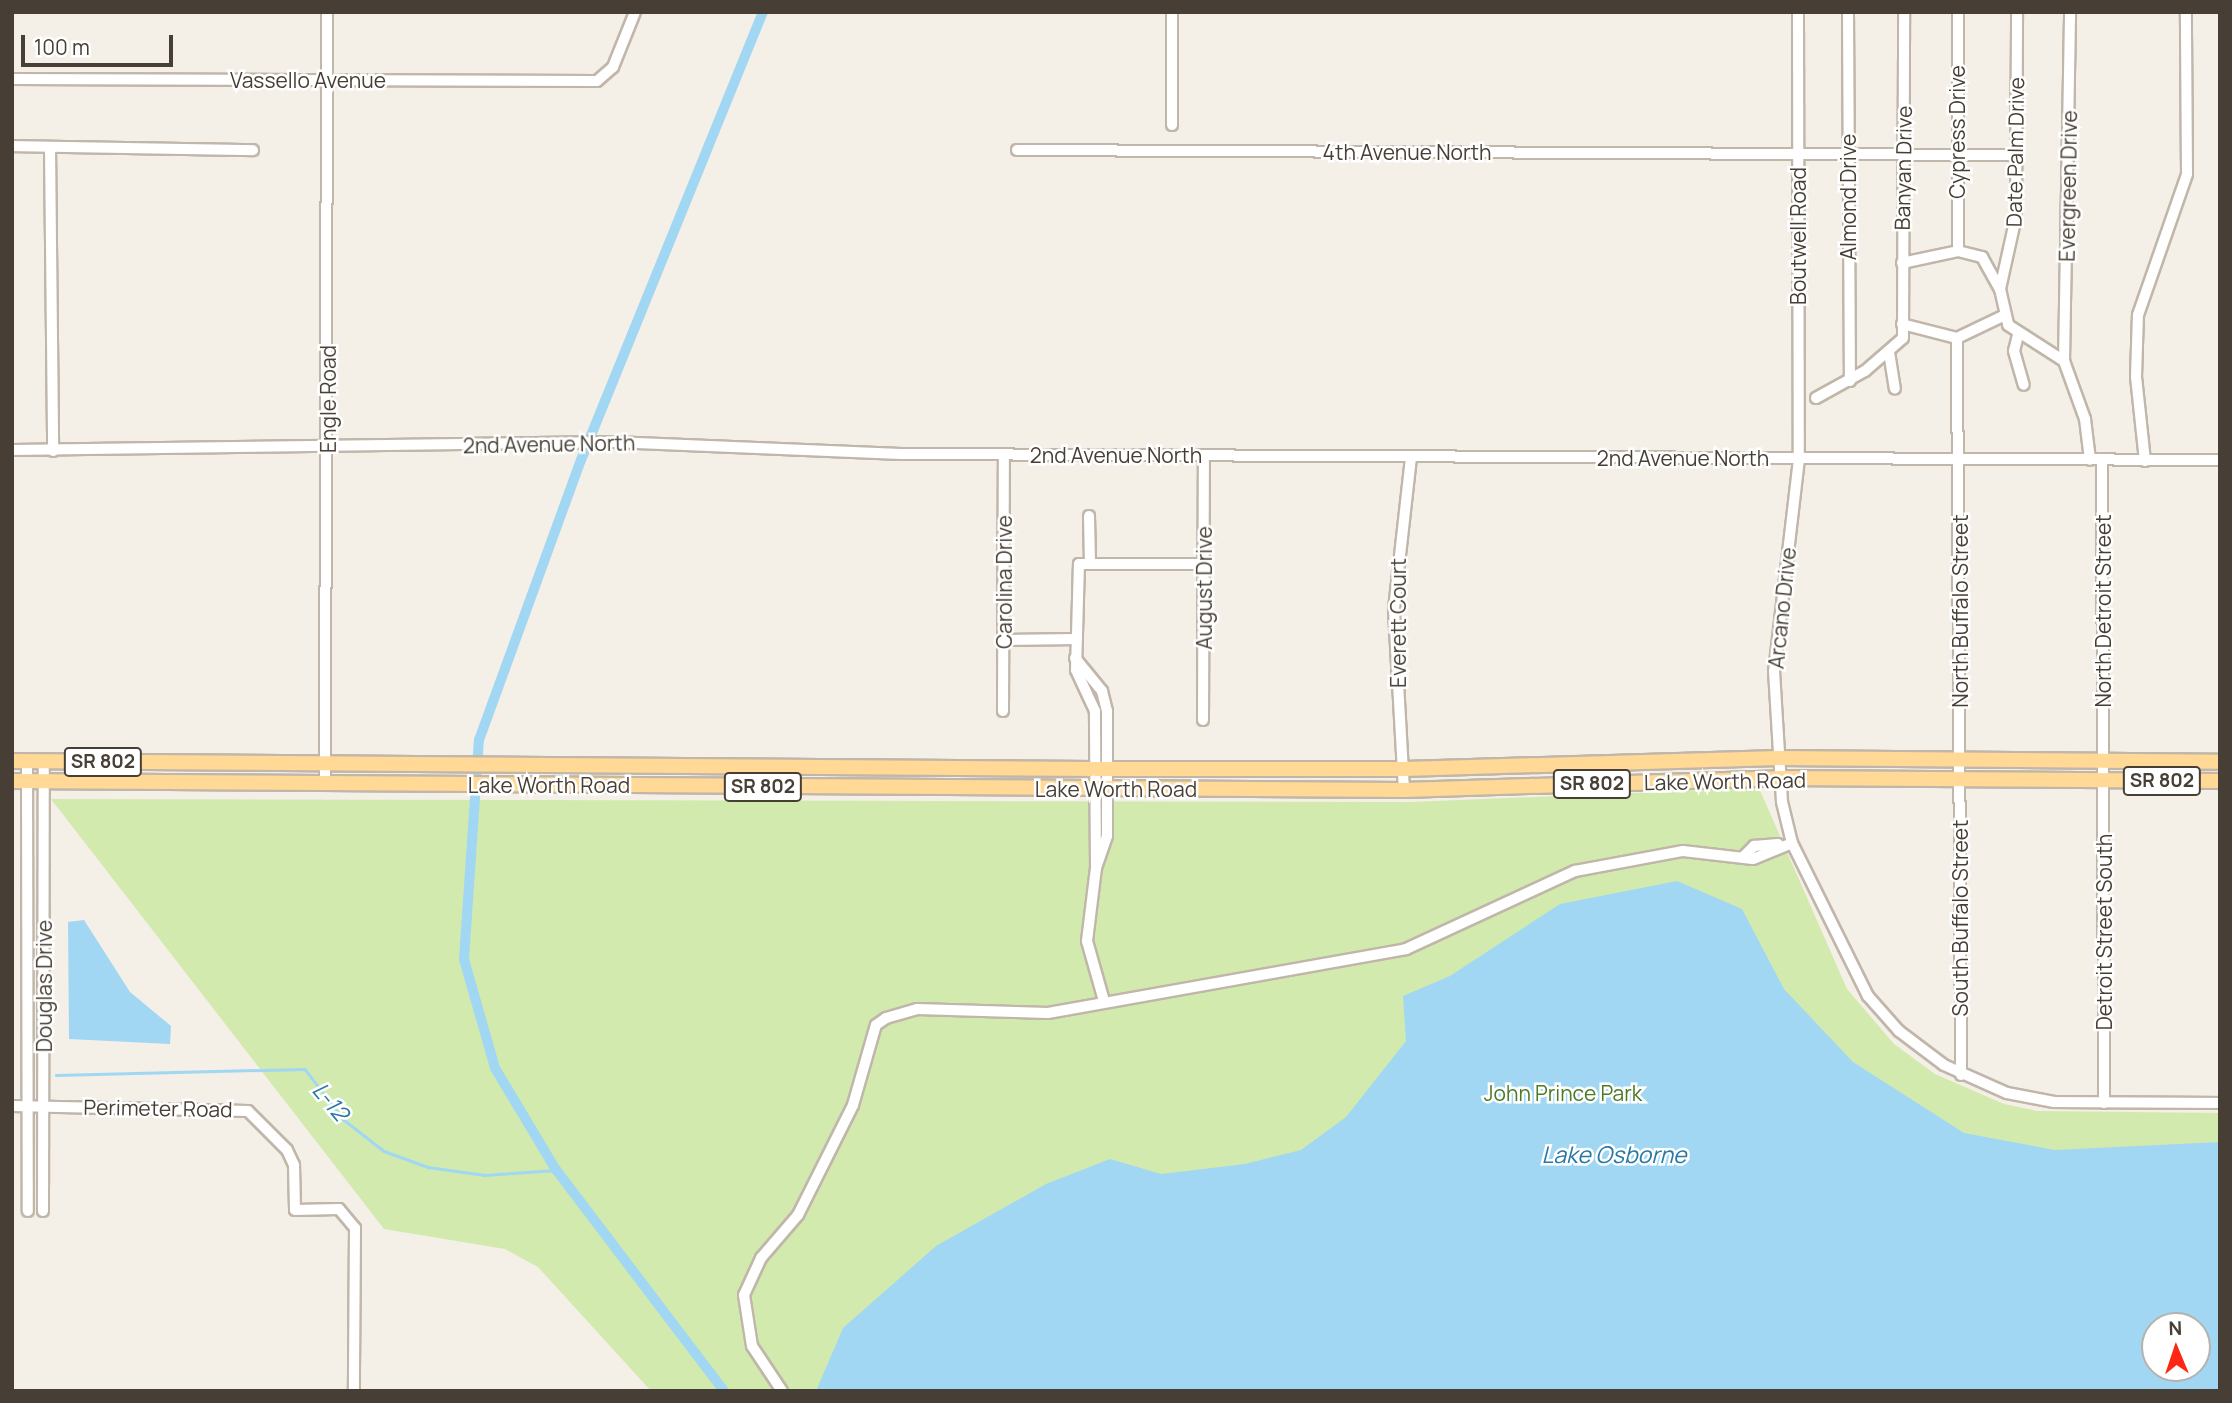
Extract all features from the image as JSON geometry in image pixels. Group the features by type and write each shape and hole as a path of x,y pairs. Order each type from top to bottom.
{"main road":[{"name":"Lake Worth Road","path":"20,762 1404,769 1778,758 2220,762"},
{"path":"576,785 666,765"},
{"name":"Lake Worth Road","path":"20,781 1404,790 1780,778 2220,781"}],"street":[{"name":"Engle Road","path":"325,785 328,764 327,12"},
{"name":"Vassello Avenue","path":"12,79 604,78 635,12"},
{"path":"1171,12 1172,125"},
{"name":"Boutwell Road","path":"1798,12 1799,459"},
{"name":"Almond Drive","path":"1848,12 1850,381"},
{"name":"Banyan Drive","path":"1902,324 1904,12"},
{"name":"Cypress Drive","path":"1958,12 1958,251"},
{"name":"Date Palm Drive","path":"2000,289 2016,217 2017,12"},
{"name":"Evergreen Drive","path":"2064,361 2070,12"},
{"path":"2145,461 2136,377 2138,315 2187,174 2186,12"},
{"path":"12,146 253,150"},
{"path":"50,147 53,451"},
{"name":"4th Avenue North","path":"1017,150 2015,155"},
{"path":"1902,263 1958,251 1982,257 2000,289 2003,316 2018,335 2064,361"},
{"path":"1816,398 1850,381 1889,352 1903,338 1902,324 1957,338 2003,316"},
{"path":"2018,335 2014,351 2024,385"},
{"path":"1957,338 1959,460"},
{"path":"1889,352 1895,389"},
{"name":"North Detroit Street","path":"2064,361 2085,419 2096,461 2104,762"},
{"name":"2nd Avenue North","path":"12,450 328,450 613,442 1004,454 2220,460"},
{"name":"Carolina Drive","path":"1003,711 1004,454"},
{"name":"August Drive","path":"1202,720 1204,455"},
{"name":"Everett Court","path":"1404,790 1394,609 1411,457"},
{"name":"Arcano Drive","path":"1799,459 1774,671 1780,778 1792,843 1868,996 1906,1037 1961,1075 2026,1097 2104,1103 2220,1103"},
{"name":"North Buffalo Street","path":"1959,460 1961,761"},
{"path":"1089,516 1090,564"},
{"path":"1104,1001 1087,941 1096,868 1105,857 1095,711 1075,658 1079,564 1204,564"},
{"path":"1003,640 1077,639"},
{"name":"South Buffalo Street","path":"1961,761 1961,1075"},
{"name":"Douglas Drive","path":"20,762 27,1211"},
{"name":"Douglas Drive","path":"43,1211 44,762"},
{"name":"Detroit Street South","path":"2104,762 2104,1103"},
{"path":"782,1391 752,1346 744,1295 761,1258 798,1215 853,1105 876,1025 916,1009 1048,1013 1406,949 1575,871 1683,851 1743,857 1754,846 1792,843"},
{"name":"Perimeter Road","path":"12,1106 248,1111 291,1157 295,1210 339,1209 355,1228 354,1391"}],"green space":[{"name":"John Prince Park","path":"1759,788 1847,989 1894,1044 1935,1074 2004,1104 2037,1111 2220,1113 2220,1391 651,1391 538,1267 505,1249 384,1229 51,799 1411,802"}],"water":[{"name":"Lake Osborne","path":"1677,881 1742,909 1784,989 1853,1062 1964,1133 2055,1150 2220,1142 2220,1391 816,1391 843,1328 936,1246 1046,1184 1110,1159 1161,1174 1245,1164 1301,1150 1346,1117 1406,1041 1403,996 1450,976 1560,904"},
{"path":"84,920 130,992 171,1026 170,1044 69,1039 68,922"}],"waterway":[{"path":"724,1391 556,1170 495,1068 464,959 479,740 581,460 763,12"},
{"name":"L-12","path":"56,1075 305,1069 343,1119 384,1151 428,1167 484,1175 556,1170"}]}
